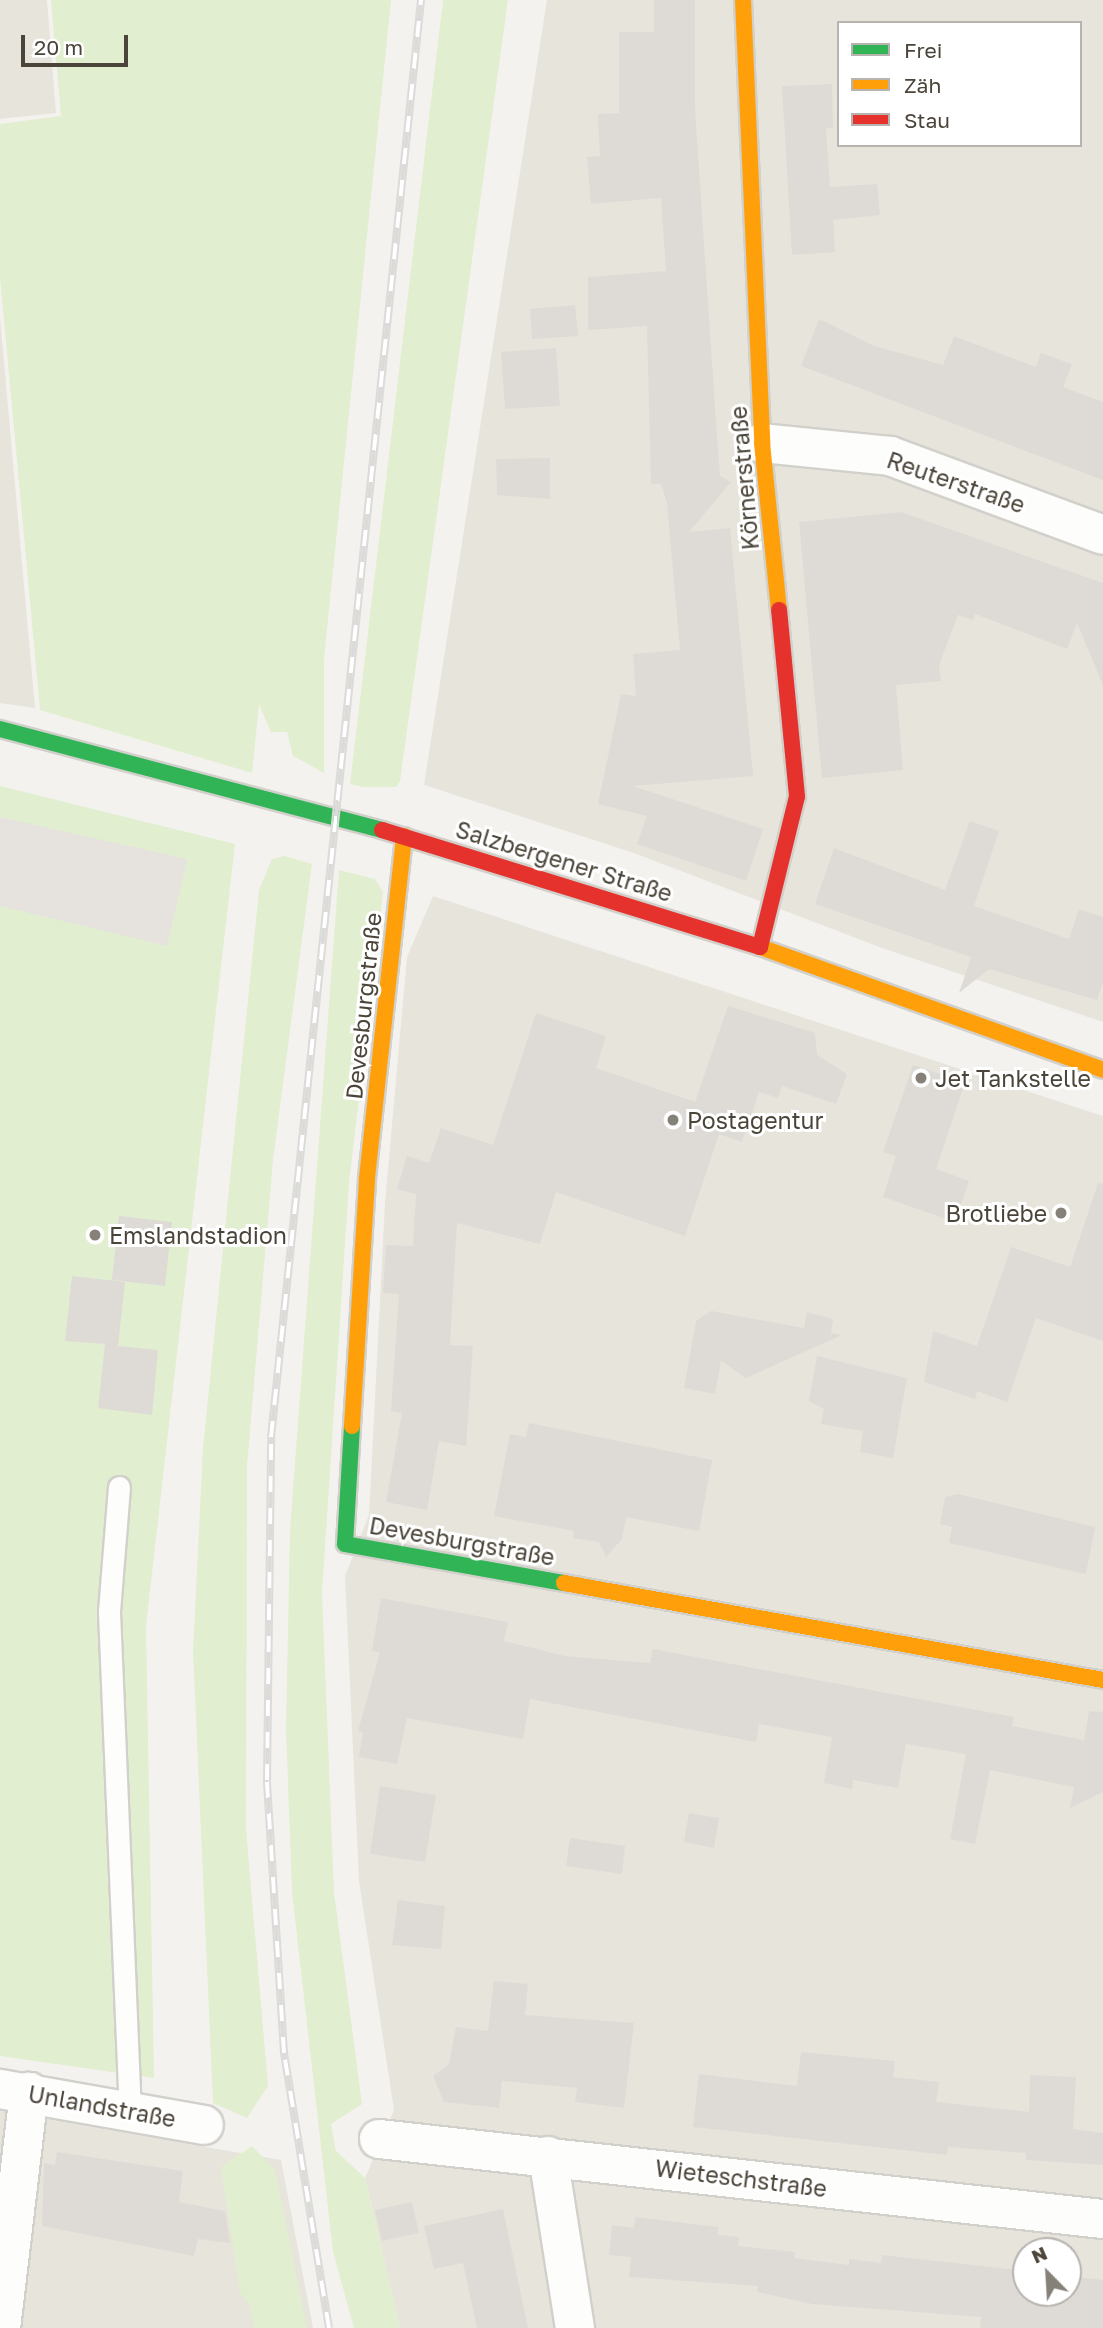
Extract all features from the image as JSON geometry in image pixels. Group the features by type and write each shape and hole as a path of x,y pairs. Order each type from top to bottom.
{"street":[{"name":"Körnerstraße","path":"743,0 762,443 797,796 760,947"},
{"name":"Reuterstraße","path":"762,443 890,456 1103,535"},
{"name":"Salzbergener Straße","path":"0,729 404,836 760,947 1103,1070"},
{"name":"Devesburgstraße","path":"404,836 367,1178 345,1544 1103,1680"},
{"name":"Unlandstraße","path":"14,2090 130,2107 204,2125"},
{"path":"1,2328 14,2090"},
{"name":"Wieteschstraße","path":"379,2139 1103,2220"},
{"path":"548,2156 575,2328"}],"lane":[{"path":"119,1487 109,1612 130,2107"}],"shaded area":[{"path":"0,0 47,0 56,113 0,119"},
{"path":"547,0 1103,0 1103,1022 882,948 634,853 424,785"},
{"path":"0,317 35,708 0,703"},
{"path":"0,817 187,859 167,946 0,906"},
{"path":"433,896 1103,1116 1103,2328 400,2328 365,2178 394,2110 359,1881 345,1576 369,1515 385,1203 407,957"},
{"path":"0,2111 281,2160 313,2328 0,2328"}],"green space":[{"path":"51,0 391,0 324,659 324,773 293,756 287,732 271,732 259,704 252,773 40,710 0,277 0,124 61,116"},
{"path":"443,0 508,0 400,781 396,787 363,787 350,784"},
{"name":"Emslandstadion","path":"0,786 235,844 146,1626 154,2078 0,2056"},
{"path":"285,856 312,864 273,1160 247,1466 246,1829 268,2086 247,2118 213,2103 193,1651 203,1448 259,890 272,859"},
{"path":"339,870 375,879 383,892 349,1183 322,1593 334,1892 362,2104 331,2124 336,2151 365,2178 400,2328 354,2328 333,2252 292,1892 286,1729 290,1530"},
{"path":"252,2146 275,2170 307,2328 254,2328 249,2304 240,2293 221,2167"}],"building":[{"path":"654,0 695,0 695,109 720,476 731,482 689,532 730,528 753,776 633,786 763,829 746,881 637,844 647,816 598,804 621,694 636,696 633,654 680,650 667,503 661,484 651,484 647,326 588,330 588,277 666,271 661,198 591,204 587,157 600,156 598,114 619,113 619,32 654,32"},
{"path":"832,84 833,128 826,128 830,187 877,184 880,215 833,220 835,252 792,255 782,86"},
{"path":"575,305 578,336 532,339 530,309"},
{"path":"819,319 874,346 943,365 954,336 1036,367 1041,353 1072,364 1063,387 1103,402 1103,480 801,366"},
{"path":"556,348 560,406 505,409 501,352"},
{"path":"550,458 550,499 497,495 496,459"},
{"path":"901,512 1103,583 1103,685 1077,623 1067,649 975,614 973,620 958,615 939,665 941,681 896,685 903,770 822,778 799,522"},
{"path":"970,821 999,831 974,906 1069,939 1079,909 1103,917 1103,982 1097,1000 989,969 959,993 971,957 815,904 834,848 945,890"},
{"path":"728,1006 815,1033 817,1055 847,1074 836,1104 782,1086 778,1098 759,1092 742,1142 719,1134 685,1236 556,1192 540,1244 457,1223 450,1345 473,1346 466,1446 439,1441 427,1510 386,1502 402,1413 391,1411 399,1294 383,1293 386,1245 413,1246 416,1194 397,1189 407,1156 429,1163 441,1128 493,1145 536,1013 606,1036 596,1068 695,1102"},
{"path":"913,1065 965,1082 936,1169 969,1181 955,1222 883,1197 896,1156 883,1152"},
{"path":"1098,1183 1103,1184 1103,1341 1036,1318 1007,1402 977,1391 975,1399 924,1382 933,1331 977,1346 1011,1247 1070,1267"},
{"path":"119,1216 172,1222 165,1286 112,1280"},
{"path":"72,1276 125,1282 118,1346 158,1350 152,1415 98,1408 105,1344 65,1341"},
{"path":"711,1311 804,1328 807,1312 833,1319 831,1333 842,1335 746,1378 721,1361 715,1394 684,1388 696,1321"},
{"path":"817,1356 907,1378 893,1458 860,1452 863,1431 821,1424 824,1409 809,1401"},
{"path":"529,1423 712,1460 699,1531 626,1517 622,1539 606,1557 599,1542 573,1538 574,1531 494,1516 510,1434 526,1437"},
{"path":"958,1494 1095,1527 1086,1574 949,1543 952,1527 940,1524 945,1497"},
{"path":"381,1598 508,1622 504,1641 565,1656 650,1663 653,1649 1014,1717 1012,1726 1084,1740 1089,1711 1103,1712 1103,1792 1070,1808 1074,1787 990,1770 975,1844 950,1839 966,1754 906,1744 898,1788 853,1780 852,1789 824,1783 832,1737 759,1724 756,1742 530,1699 523,1739 407,1718 397,1764 359,1757 363,1732 358,1731 380,1652 372,1651"},
{"path":"380,1786 436,1795 425,1862 370,1854"},
{"path":"689,1813 719,1818 714,1848 684,1842"},
{"path":"570,1838 625,1846 622,1874 566,1866"},
{"path":"398,1900 445,1906 441,1949 392,1945"},
{"path":"494,1981 528,1984 525,2015 634,2023 624,2108 575,2102 577,2088 502,2081 499,2108 444,2102 433,2076 449,2064 456,2027 488,2031"},
{"path":"801,2052 895,2061 893,2077 939,2082 936,2102 1029,2112 1030,2075 1076,2077 1073,2129 1103,2133 1103,2165 1026,2160 1026,2153 948,2147 947,2155 693,2127 699,2074 797,2086"},
{"path":"57,2152 183,2171 179,2202 225,2211 230,2243 198,2239 194,2256 42,2226 44,2163 55,2165"},
{"path":"412,2202 419,2233 382,2241 375,2210"},
{"path":"503,2209 528,2328 477,2328 463,2263 434,2269 424,2226"},
{"path":"635,2217 718,2227 718,2235 739,2237 738,2246 795,2252 794,2258 849,2265 849,2259 881,2263 882,2255 1012,2269 1012,2307 1082,2307 1082,2278 1103,2280 1103,2328 980,2328 981,2317 812,2304 757,2292 758,2286 629,2277 631,2257 609,2255 612,2225 634,2228"}],"railway":[{"path":"329,2328 284,2053 267,1780 271,1437 421,0"}],"traffic: fast":[{"path":"0,729 382,830"},
{"path":"352,1426 345,1544 564,1583"}],"traffic: slow":[{"path":"743,0 762,443 779,610"},
{"path":"352,1426 367,1178 404,836"},
{"path":"760,947 1103,1070"},
{"path":"564,1583 1103,1680"}],"traffic: jam":[{"path":"760,947 797,796 779,610"},
{"path":"382,830 760,947"}],"place":[{"name":"Jet Tankstelle","path":"921,1078"},
{"name":"Postagentur","path":"673,1120"},
{"name":"Brotliebe","path":"1061,1213"},
{"name":"Emslandstadion","path":"95,1235"}]}
